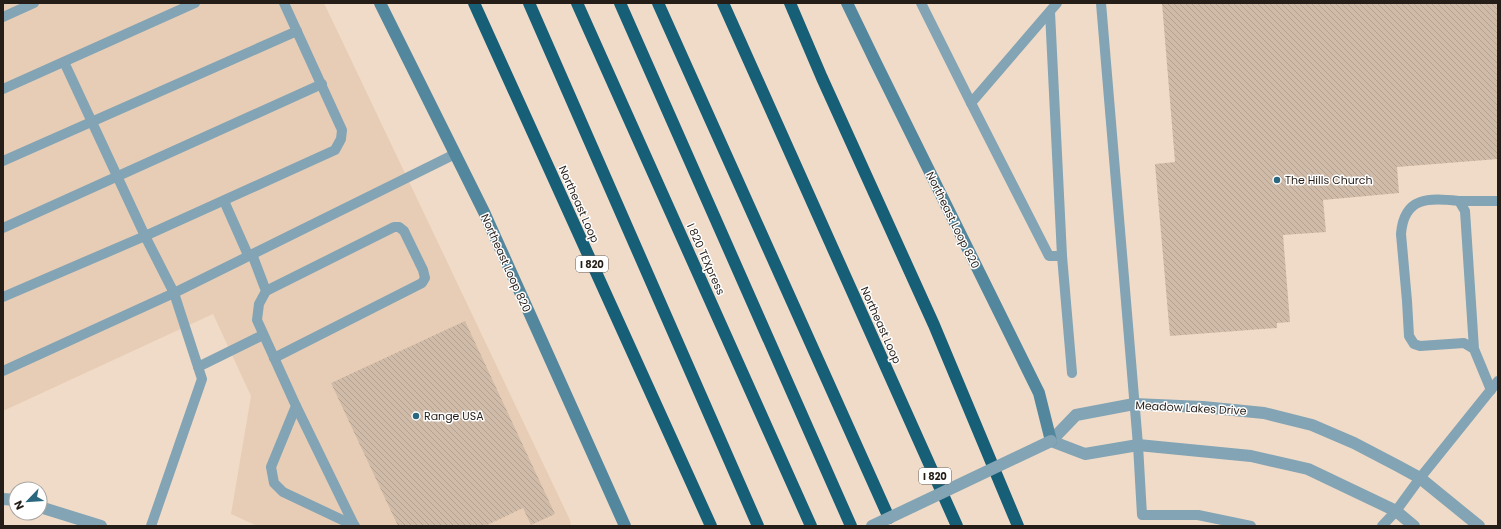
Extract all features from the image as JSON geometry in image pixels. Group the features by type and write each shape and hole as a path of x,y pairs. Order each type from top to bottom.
{"highway":[{"name":"Northeast Loop","path":"474,3 711,526"},
{"path":"529,3 758,526"},
{"name":"I 820 TEXpress","path":"576,3 811,526"},
{"path":"620,3 851,526"},
{"path":"658,3 889,518"},
{"name":"Northeast Loop","path":"723,3 957,526"},
{"path":"790,3 822,78 934,325 1018,526"}],"main road":[{"name":"Northeast Loop 820","path":"380,3 487,219 625,526"},
{"name":"Northeast Loop 820","path":"848,3 879,70 1039,393 1051,441"}],"street":[{"name":"Meadow Lakes Drive","path":"1051,441 1076,415 1134,404 1203,407 1264,413 1312,425 1354,443 1420,478 1480,526"},
{"path":"872,526 1051,441 1085,454 1138,444 1251,456 1308,469 1396,511 1414,526"},
{"path":"48,509 101,526"}],"lane":[{"path":"3,17 34,3"},
{"path":"3,89 195,3"},
{"path":"3,297 146,236 335,150 341,139 342,130 284,3"},
{"path":"921,3 1049,256 1062,256"},
{"path":"972,103 1057,3"},
{"path":"1101,3 1138,444 1142,515 1198,515 1251,526"},
{"path":"1050,12 1062,256 1072,373"},
{"path":"3,161 297,31"},
{"path":"64,62 174,293 202,379 151,526"},
{"path":"3,228 322,84"},
{"path":"3,371 174,293 455,154"},
{"path":"1474,348 1464,343 1420,346 1414,344 1409,336 1401,234 1402,224 1408,210 1417,202 1440,199 1460,201 1498,201"},
{"path":"224,200 266,291"},
{"path":"1460,201 1465,211 1474,348 1491,390"},
{"path":"274,358 422,283 425,278 423,270 404,231 400,227 394,227 266,291 259,304 257,320 263,335 354,526"},
{"path":"198,367 263,335"},
{"path":"1382,526 1396,511 1420,478 1498,381"},
{"path":"296,406 271,467 274,483 283,492 354,526"}],"shaded area":[{"path":"3,3 324,3 570,520 571,526 257,526 231,514 251,396 213,314 3,411"}],"building":[{"name":"The Hills Church","path":"1162,3 1498,3 1498,159 1397,167 1399,193 1323,200 1326,232 1283,235 1290,322 1277,323 1277,328 1170,336 1155,164 1175,162"},
{"path":"465,321 555,514 531,525 523,508 485,526 398,526 331,383"}],"place":[{"name":"The Hills Church","path":"1277,180"},
{"name":"Range USA","path":"416,416"}]}
